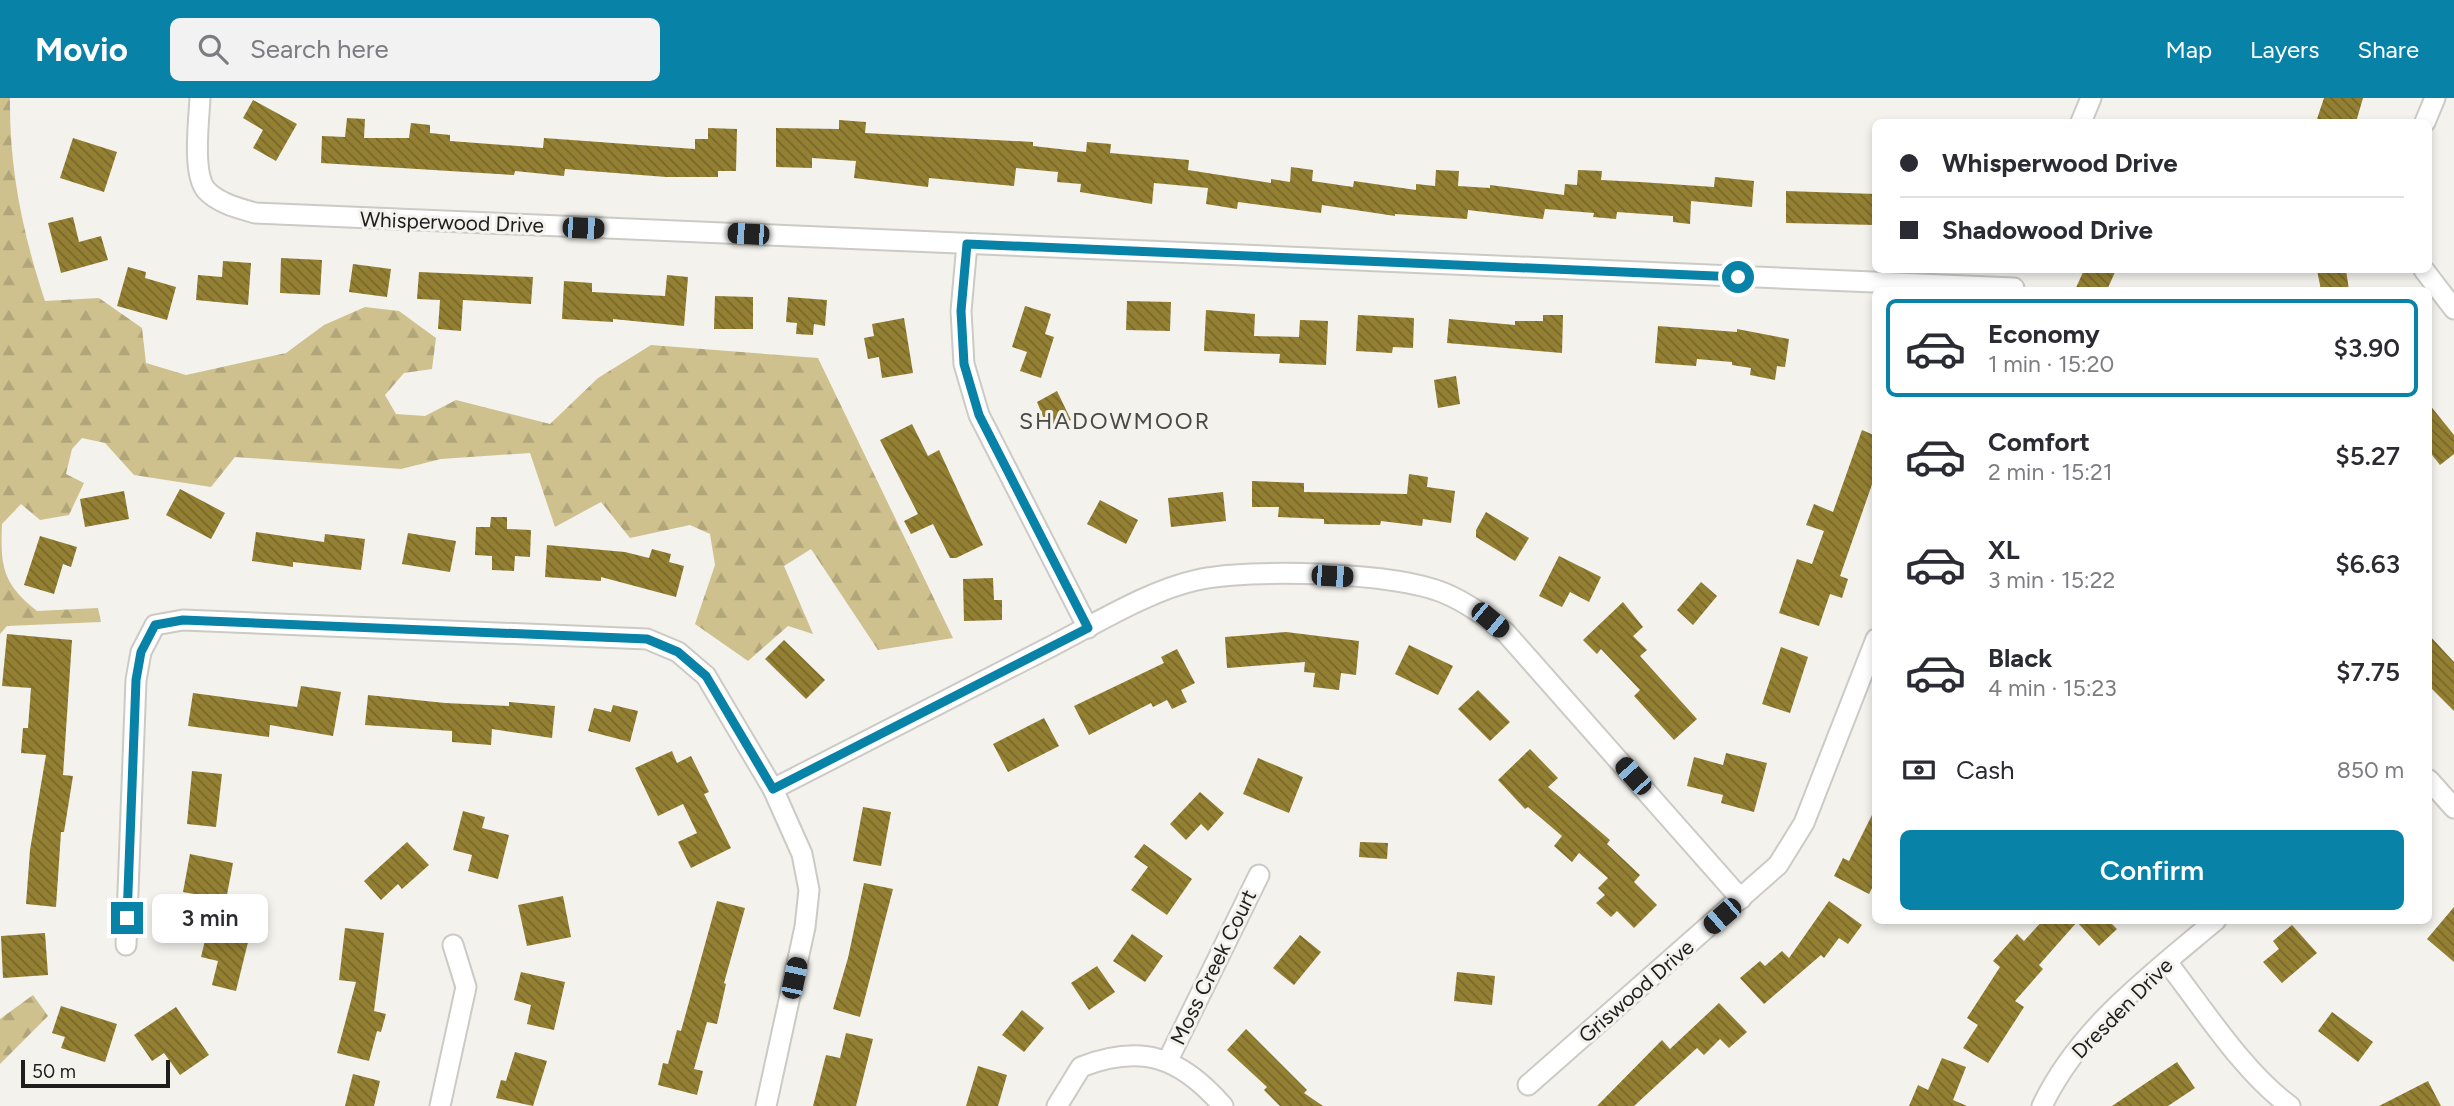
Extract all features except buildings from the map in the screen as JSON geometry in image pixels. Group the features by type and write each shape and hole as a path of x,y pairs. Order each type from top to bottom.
{"street":[{"name":"Whisperwood Drive","path":"200,98 198,164 205,188 226,204 255,213 1967,287"},
{"path":"2082,119 2091,98"},
{"path":"2426,119 2435,98"},
{"path":"967,244 961,311 964,364 979,415 1088,628"},
{"path":"2426,273 2454,309"},
{"path":"773,789 1088,628 1195,580 1238,575 1399,580 1442,592 1475,607 1506,633 1741,899"},
{"path":"126,945 136,680 141,652 155,625 183,620 647,639 678,652 706,676 773,789 802,854 808,890 805,927 766,1106"},
{"name":"Griswood Drive","path":"1528,1085 1778,865 1804,823 1872,649"},
{"path":"2432,783 2454,808"},
{"name":"Moss Creek Court","path":"1168,1060 1259,874"},
{"name":"Dresden Drive","path":"2042,1106 2054,1081 2079,1044 2211,924"},
{"path":"440,1106 466,987 453,945"},
{"path":"2167,962 2244,1059 2276,1096 2290,1106"},
{"path":"1057,1106 1081,1067 1114,1057 1134,1055 1168,1060 1187,1070 1223,1106"}],"green space":[{"path":"0,98 10,98 12,150 19,201 45,301 99,298 142,328 146,363 186,375 286,353 324,325 365,307 399,311 436,338 432,369 404,373 385,395 396,414 425,416 456,400 550,424 598,378 651,345 818,358 953,638 878,650 811,549 784,566 813,634 788,626 748,661 695,624 715,565 710,534 690,525 630,538 601,502 555,527 530,453 441,459 401,469 235,457 211,487 134,475 105,443 82,438 72,449 66,474 84,483 69,515 40,520 21,504 2,524 3,563 10,583 37,611 98,608 101,622 7,626 0,634"},
{"path":"33,995 48,1016 0,1064 0,1019"}],"district":[{"name":"SHADOWMOOR","path":"1115,421"}],"route":[{"path":"127,918 136,680 141,652 155,625 183,620 647,639 678,652 706,676 773,789 1088,628 979,415 964,364 961,311 967,244 1738,277"}]}
